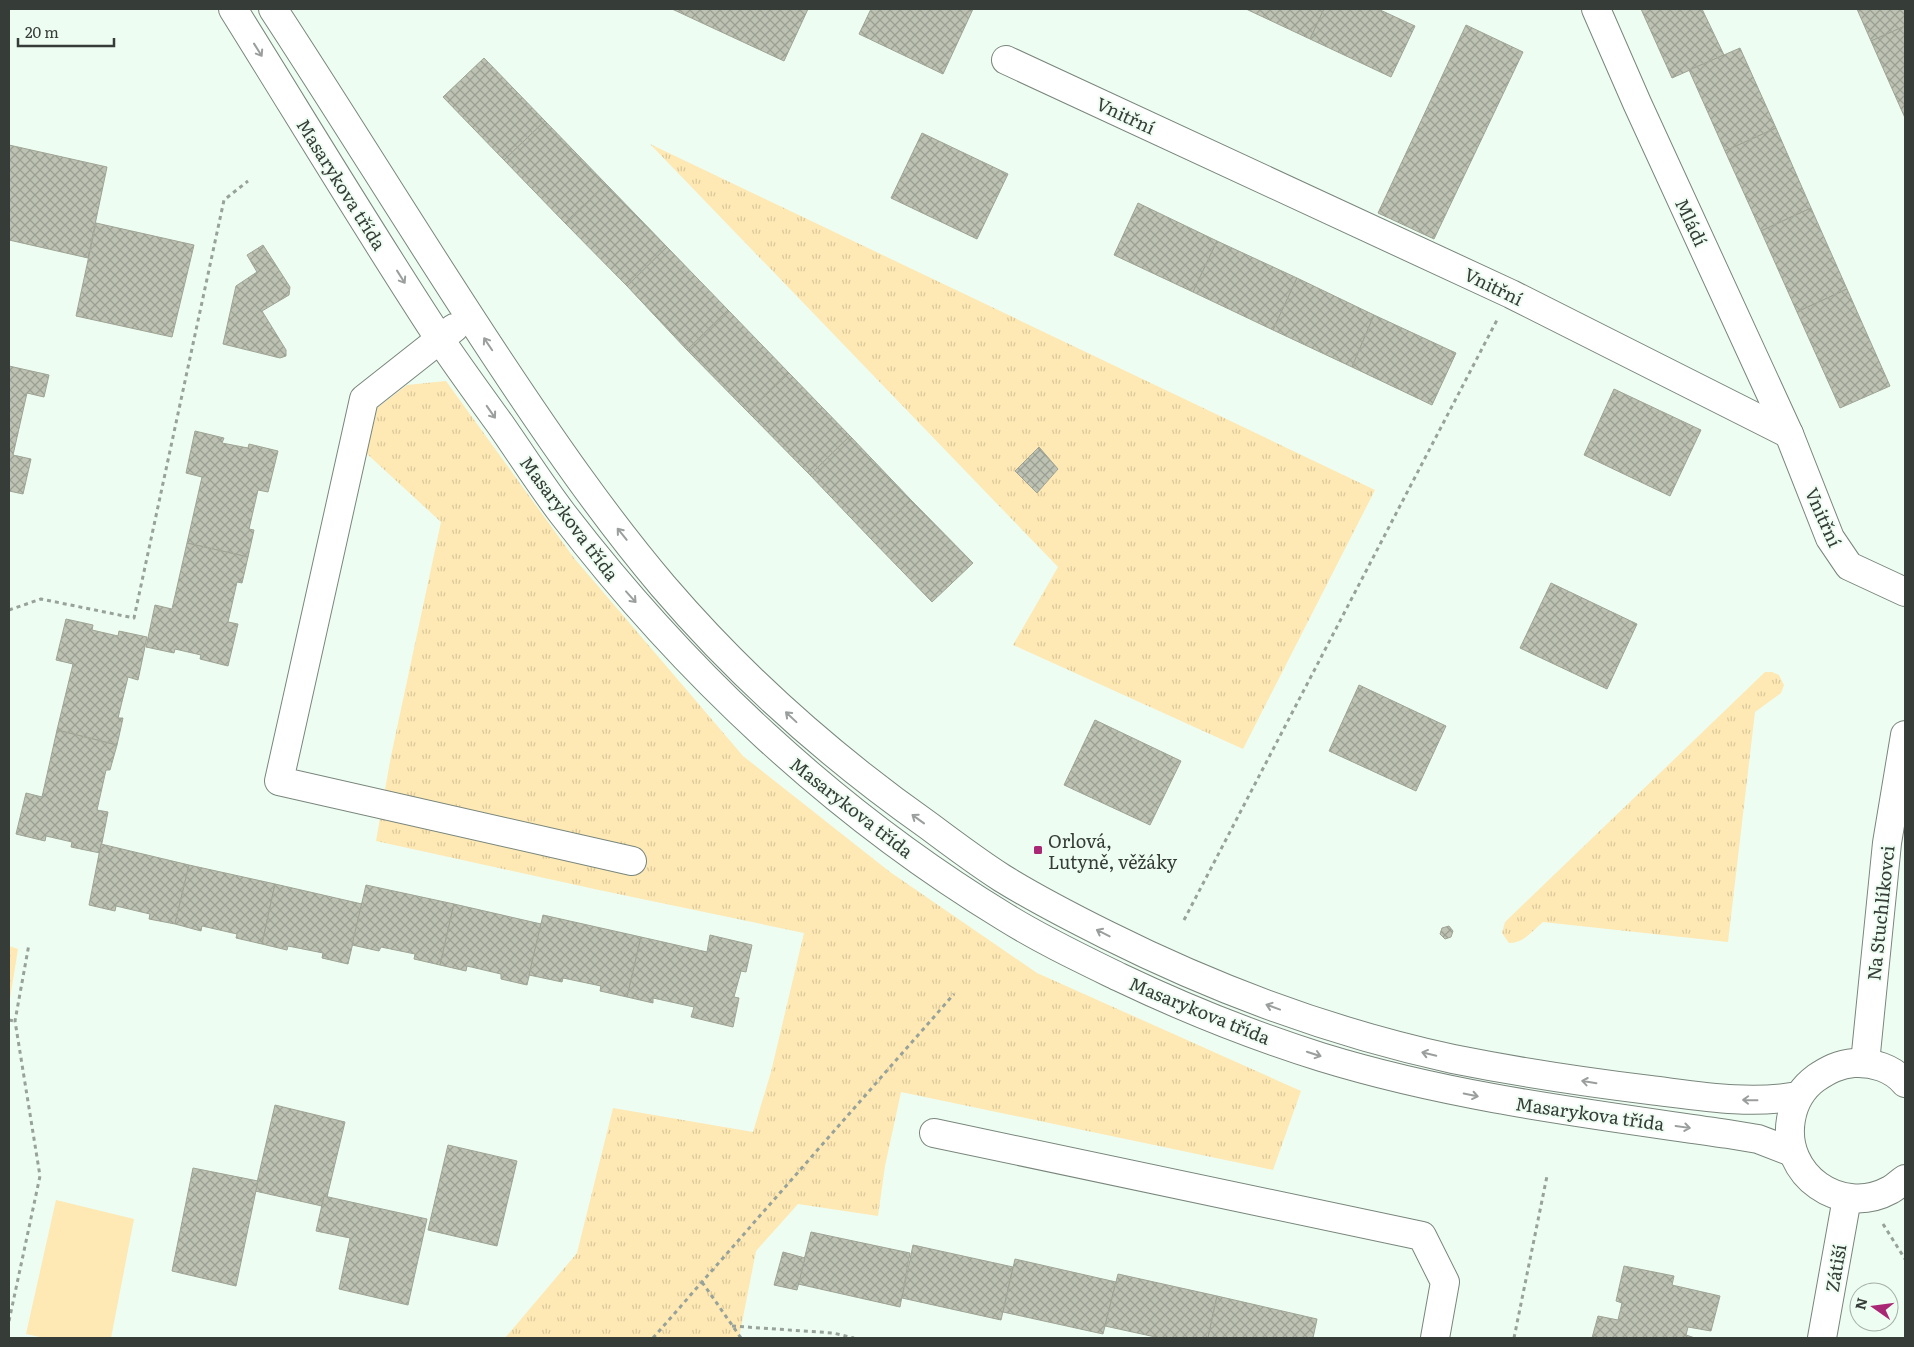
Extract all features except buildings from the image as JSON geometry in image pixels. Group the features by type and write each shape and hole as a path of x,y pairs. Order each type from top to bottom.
{"street":[{"name":"Masarykova třída","path":"232,9 439,338 562,512 626,590 718,690 760,732 829,792 958,888 1009,920 1066,952 1153,993 1224,1023 1317,1056 1401,1079 1477,1096 1758,1139 1792,1152"},
{"name":"Masarykova třída","path":"273,9 469,316 541,424 595,500 663,585 710,638 796,722 882,793 1003,878 1067,915 1146,955 1274,1007 1385,1043 1510,1070 1610,1085 1732,1099 1780,1099 1798,1096"},
{"name":"Mládí","path":"1596,9 1637,103 1789,434"},
{"name":"Vnitřní","path":"1006,60 1510,294 1789,434 1830,538 1849,566 1905,592"},
{"path":"469,316 364,399 279,782 632,861"},
{"name":"Na Stuchlíkovci","path":"1864,1063 1887,842 1905,735"},
{"path":"1905,1083 1885,1068 1864,1063 1846,1063 1828,1069 1810,1083 1798,1096 1790,1128 1792,1152 1798,1165 1811,1181 1828,1192 1847,1198 1869,1198 1891,1190 1905,1178"},
{"path":"934,1133 1422,1236 1445,1282 1435,1338"},
{"name":"Zátiší","path":"1822,1338 1847,1198"}],"path":[{"path":"9,610 41,599 134,618 224,200 248,181"},
{"path":"1184,920 1510,294"},
{"path":"9,1321 40,1176 14,1021 29,944"},
{"path":"653,1338 954,994"},
{"path":"9,1020 14,1021"},
{"path":"1514,1338 1547,1176"},
{"path":"1882,1221 1905,1259"},
{"path":"702,1282 741,1338"},
{"path":"732,1326 833,1333 854,1338"}],"green space":[{"path":"650,144 1375,490 1243,749 1013,645 1058,567"},
{"path":"446,381 574,558 743,756 890,872 1037,973 1301,1091 1273,1170 901,1092 885,1166 878,1216 798,1204 756,1251 739,1338 505,1338 577,1253 613,1108 753,1132 771,1072 804,933 376,841 391,756 441,522 366,453 377,408 407,385"},
{"path":"1765,672 1779,675 1784,685 1781,693 1755,712 1728,942 1543,922 1523,939 1509,943 1502,933 1505,922"},
{"path":"9,946 18,949 9,1005"},
{"path":"56,1200 134,1219 111,1338 45,1338 26,1334"}],"place":[{"name":"Orlová, Lutyně, věžáky","path":"1038,850"}]}
